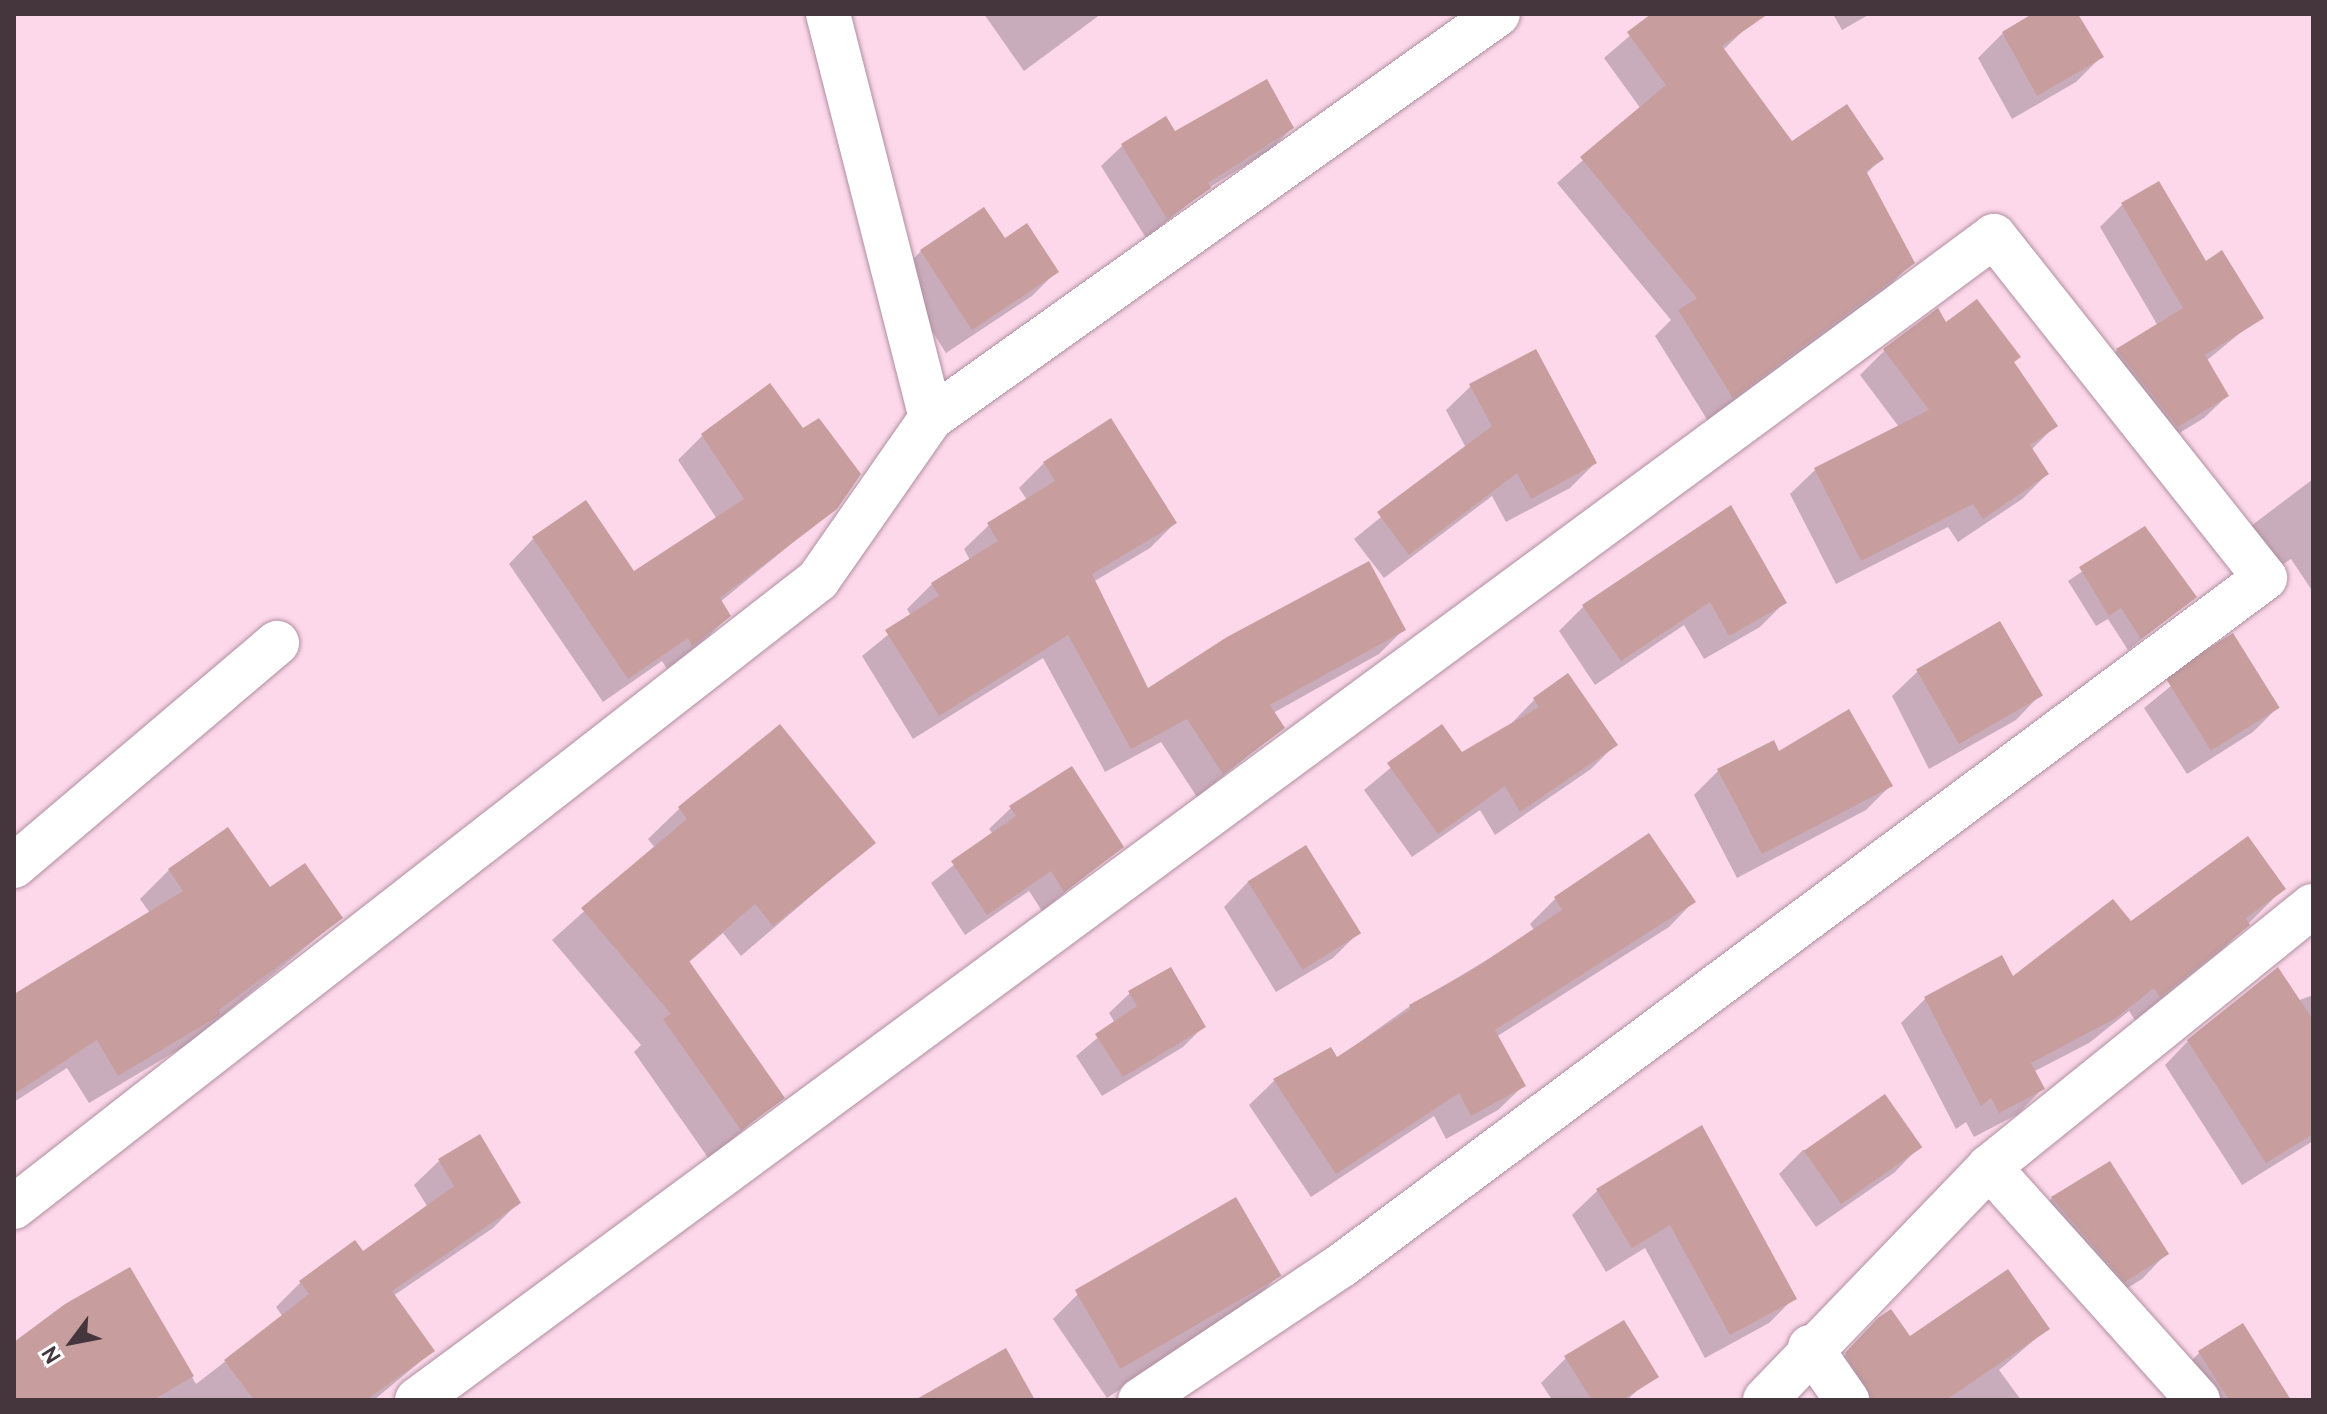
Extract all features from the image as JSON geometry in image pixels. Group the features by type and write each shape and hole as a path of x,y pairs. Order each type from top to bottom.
{"street":[{"path":"828,14 931,418"},
{"path":"14,1207 818,580 931,418 1498,14"},
{"path":"417,1400 1994,236 2265,578 1342,1265 1140,1400"},
{"path":"14,866 277,643"},
{"path":"1765,1400 1810,1347 1989,1167 2313,906"},
{"path":"1989,1167 2198,1400"},
{"path":"1810,1347 1847,1400"}],"building":[{"path":"1651,14 1768,14 1722,46 1792,141 1847,104 1884,159 1866,171 1915,263 1733,398 1678,310 1697,298 1580,157 1666,85 1627,32"},
{"path":"2032,14 2078,14 2104,57 2037,96 2002,32"},
{"path":"1267,79 1294,128 1208,183 1211,188 1167,219 1121,144 1166,116 1175,131"},
{"path":"2159,181 2206,261 2222,250 2264,318 2205,355 2229,396 2178,427 2116,349 2183,308 2121,203"},
{"path":"984,207 1005,238 1027,223 1059,272 972,330 920,250"},
{"path":"1977,299 2021,357 2014,362 2058,426 2030,445 2049,474 1983,519 1973,504 1861,561 1814,468 1929,410 1883,349 1938,308 1946,322"},
{"path":"1536,349 1597,463 1531,499 1517,473 1409,555 1377,512 1492,426 1469,384"},
{"path":"770,383 803,428 819,418 861,474 837,509 720,598 731,616 692,646 688,638 628,679 532,537 586,500 634,571 744,499 701,434"},
{"path":"1111,418 1177,523 1092,574 1148,688 1227,637 1369,561 1406,630 1270,705 1285,728 1223,774 1187,719 1131,749 1068,635 939,716 885,630 939,596 931,583 998,541 987,523 1055,481 1043,462"},
{"path":"1731,505 1787,603 1729,636 1710,602 1621,661 1582,605"},
{"path":"2145,526 2197,597 2141,639 2121,608 2109,616 2079,567"},
{"path":"2000,621 2043,695 1959,744 1916,670"},
{"path":"2233,633 2280,708 2211,751 2164,676"},
{"path":"1568,673 1618,745 1520,812 1505,786 1438,834 1387,763 1442,724 1462,752 1539,707 1533,698"},
{"path":"1849,709 1893,786 1762,854 1717,769 1774,740 1779,751"},
{"path":"780,724 876,843 773,926 755,904 689,961 785,1098 741,1130 663,1019 671,1014 581,908 687,819 678,807"},
{"path":"1072,766 1124,847 1064,892 1051,871 987,915 951,861 1016,816 1009,806"},
{"path":"228,827 270,887 305,863 343,918 219,1010 220,1015 118,1076 97,1040 14,1094 14,994 183,891 168,869"},
{"path":"1649,833 1696,902 1495,1030 1526,1086 1471,1116 1459,1093 1336,1174 1273,1079 1331,1047 1337,1057 1411,1009 1409,1005 1469,972 1562,910 1554,897"},
{"path":"2248,836 2286,889 2246,918 2250,925 2160,997 2154,988 2116,1018 2031,1063 2045,1089 1999,1113 1991,1098 1981,1106 1924,997 2002,955 2013,976 2113,899 2131,921"},
{"path":"1306,845 1361,933 1303,970 1247,882"},
{"path":"1171,967 1206,1027 1123,1077 1095,1034 1137,1006 1128,991"},
{"path":"2278,967 2313,1020 2313,1134 2266,1163 2187,1040"},
{"path":"1885,1094 1922,1147 1841,1204 1804,1151"},
{"path":"1702,1125 1797,1299 1730,1335 1670,1225 1632,1248 1596,1189"},
{"path":"480,1134 521,1203 392,1291 435,1351 366,1400 254,1400 224,1360 309,1294 299,1281 355,1240 363,1251 454,1186 438,1159"},
{"path":"2110,1161 2169,1254 2125,1282 2051,1197"},
{"path":"1236,1197 1282,1276 1120,1369 1075,1290"},
{"path":"130,1267 194,1376 153,1400 14,1400 14,1342 65,1304"},
{"path":"2008,1269 2050,1329 1946,1400 1872,1400 1845,1353 1878,1318 1891,1309 1910,1336"},
{"path":"1624,1320 1659,1377 1622,1400 1592,1400 1564,1356"},
{"path":"2243,1323 2291,1400 2229,1400 2198,1351"},
{"path":"1006,1348 1035,1400 915,1400"}]}
